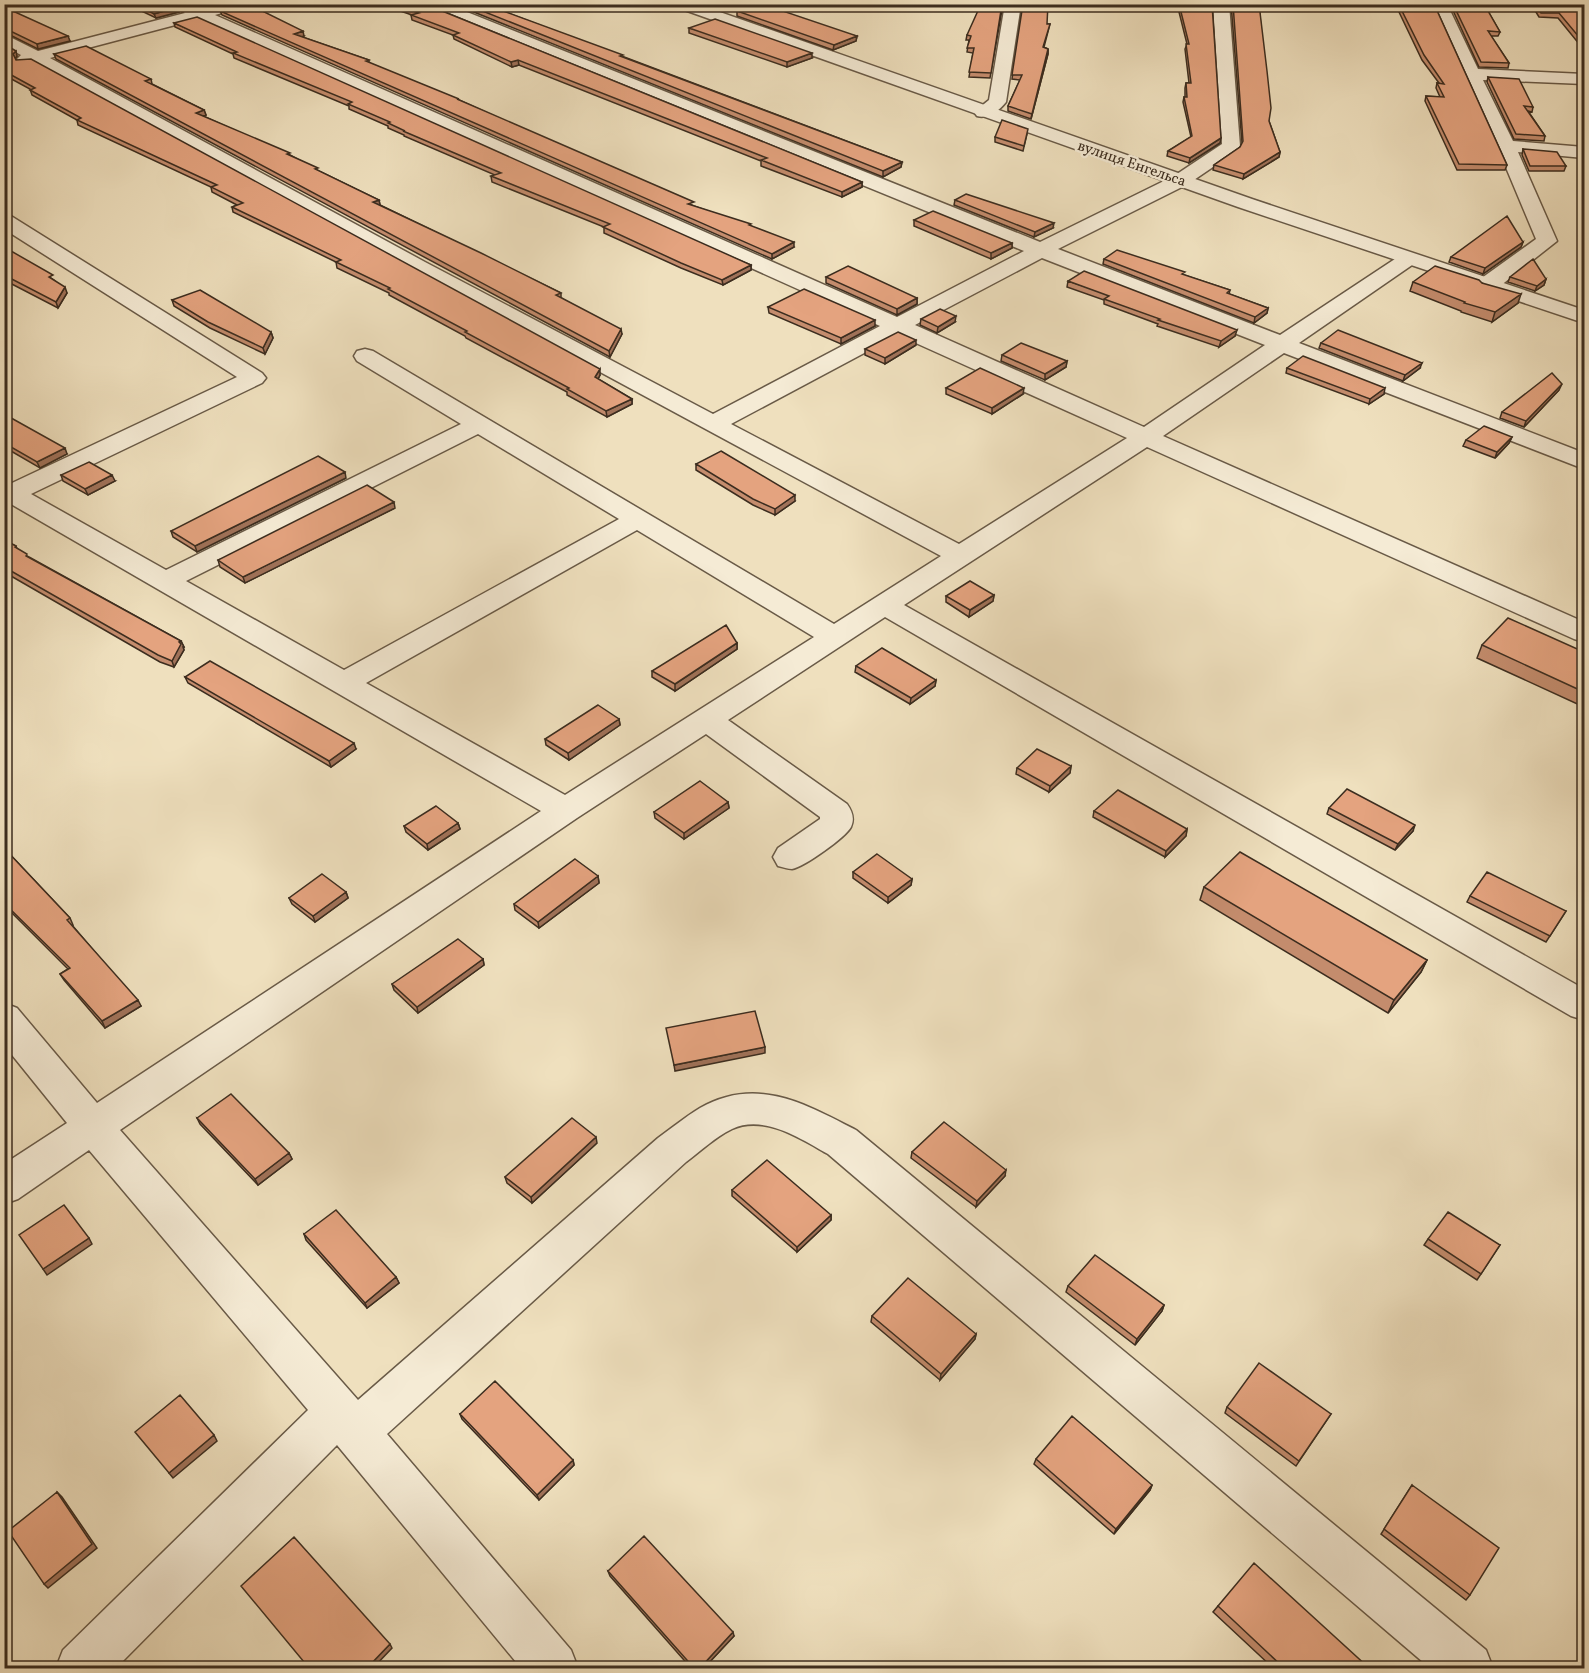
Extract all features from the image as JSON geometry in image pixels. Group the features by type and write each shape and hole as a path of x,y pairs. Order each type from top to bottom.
{"street":[{"path":"178,4 1584,633"},
{"path":"4,65 238,4"},
{"path":"432,4 1041,250 1584,462"},
{"name":"вулиця Енгельса","path":"681,4 983,112 1408,259 1584,317"},
{"path":"983,112 997,102 1013,4"},
{"path":"714,423 1041,250 1181,180 1232,146 1221,4"},
{"path":"1439,4 1506,146 1547,241 1487,285"},
{"path":"1573,4 1584,5"},
{"path":"4,39 418,266 959,555"},
{"path":"1471,74 1584,79"},
{"path":"1506,146 1584,152"},
{"path":"4,220 254,378 8,491"},
{"path":"4,1186 94,1128 566,810 1145,437 1408,259"},
{"path":"365,356 833,636"},
{"path":"164,580 479,424"},
{"path":"8,491 566,810"},
{"path":"343,683 638,519"},
{"path":"884,605 1584,1006"},
{"path":"706,719 836,812 836,824 790,857"},
{"path":"4,1018 94,1128 347,1422 553,1668"},
{"path":"81,1668 347,1422 672,1150 719,1117 759,1107 783,1112 842,1142 1468,1668"}],"building":[{"path":"135,4 174,4 178,7 154,14"},
{"path":"245,4 303,31 294,34 369,60 366,61 459,99 457,99 694,202 688,204 751,224 749,225 794,242 772,254 220,11"},
{"path":"393,4 425,4 862,182 842,192 761,160 767,158 518,60 511,62 453,35 459,33 411,15 419,13"},
{"path":"465,4 484,4 902,162 883,171"},
{"path":"762,4 857,36 834,45 737,11"},
{"path":"981,4 1002,4 991,73 969,72 974,48 967,48 971,36 967,35"},
{"path":"1023,4 1048,4 1047,24 1050,24 1043,47 1048,49 1032,114 1008,106 1022,75 1012,75"},
{"path":"1179,4 1212,4 1221,138 1190,158 1168,151 1192,136 1184,97 1187,97 1186,83 1191,83 1186,44 1189,44"},
{"path":"1233,4 1259,4 1271,108 1269,121 1280,152 1244,174 1214,165 1240,147 1243,141"},
{"path":"1384,4 1434,4 1507,165 1459,164 1426,96 1444,97 1437,83 1444,84 1424,55 1399,5"},
{"path":"1453,4 1484,4 1500,32 1488,31 1509,63 1481,62"},
{"path":"1536,4 1569,4 1584,7 1584,43 1559,13 1541,13"},
{"path":"4,7 68,36 37,44 4,28"},
{"path":"197,17 751,265 722,280 681,263 603,227 610,224 491,176 501,173 403,131 405,131 388,123 390,122 348,104 352,102 233,53 237,52 174,23"},
{"path":"715,19 812,53 787,62 689,28"},
{"path":"4,44 16,51 13,54 16,60 31,59 600,369 595,377 632,399 606,411 567,389 569,388 388,289 390,288 336,262 341,260 232,207 243,203 211,187 217,185 77,120 81,118 30,90 35,88 4,71"},
{"path":"86,46 151,79 145,81 204,110 196,113 290,153 287,154 379,200 373,202 561,293 556,295 621,329 609,351 54,54"},
{"path":"1488,77 1519,79 1533,107 1524,106 1545,136 1516,134"},
{"path":"1002,120 1028,129 1024,146 995,137"},
{"path":"1523,149 1557,152 1566,166 1530,166"},
{"path":"966,194 1054,223 1035,232 955,200"},
{"path":"933,211 1012,243 991,253 914,220"},
{"path":"1507,216 1523,242 1485,268 1451,257"},
{"path":"4,247 53,275 49,277 65,287 56,302 4,275"},
{"path":"1117,250 1185,272 1182,274 1230,290 1227,293 1268,308 1255,317 1104,259"},
{"path":"1533,259 1546,279 1537,286 1510,277"},
{"path":"848,266 917,298 897,309 826,277"},
{"path":"1435,266 1521,294 1495,312 1464,303 1413,282"},
{"path":"1084,271 1237,330 1221,341 1158,320 1160,319 1104,299 1109,296 1068,281"},
{"path":"804,289 875,320 841,338 768,307"},
{"path":"200,290 271,332 263,348 208,322 172,300"},
{"path":"940,309 956,316 938,327 921,319"},
{"path":"1338,330 1422,363 1405,375 1321,343"},
{"path":"898,332 916,340 885,358 865,349"},
{"path":"1021,343 1067,361 1045,374 1002,355"},
{"path":"1303,356 1385,388 1370,399 1287,368"},
{"path":"980,368 1024,388 992,408 946,388"},
{"path":"1552,373 1562,384 1526,421 1502,412"},
{"path":"4,414 65,448 37,462 4,443"},
{"path":"1484,426 1512,437 1497,452 1466,440"},
{"path":"721,451 795,495 775,509 753,499 696,464"},
{"path":"318,456 345,472 195,546 171,531"},
{"path":"89,462 112,475 85,489 61,475"},
{"path":"367,485 394,502 243,577 218,560"},
{"path":"4,540 27,554 26,556 181,641 172,661 4,567"},
{"path":"970,581 994,595 970,610 946,596"},
{"path":"1508,618 1584,652 1584,692 1482,645"},
{"path":"726,625 737,643 675,684 652,671"},
{"path":"882,648 936,680 911,698 856,666"},
{"path":"210,661 354,743 329,761 185,677"},
{"path":"598,705 619,719 568,753 545,739"},
{"path":"1037,749 1071,766 1050,786 1017,768"},
{"path":"700,781 728,802 684,833 654,812"},
{"path":"1347,789 1415,825 1398,844 1329,808"},
{"path":"1118,790 1187,829 1166,851 1094,811"},
{"path":"436,806 458,823 427,844 404,826"},
{"path":"4,848 70,918 67,920 138,1000 102,1021 60,974 70,968 4,903"},
{"path":"1240,852 1427,960 1394,1000 1204,887"},
{"path":"877,854 912,879 888,897 853,872"},
{"path":"575,859 598,876 538,922 514,904"},
{"path":"1487,872 1566,911 1550,936 1470,896"},
{"path":"322,874 346,892 313,916 289,898"},
{"path":"458,939 483,959 417,1007 392,984"},
{"path":"755,1011 765,1047 674,1065 666,1028"},
{"path":"231,1094 289,1153 255,1179 197,1118"},
{"path":"572,1118 596,1137 531,1197 505,1177"},
{"path":"944,1122 1006,1170 977,1201 912,1152"},
{"path":"767,1160 831,1215 797,1247 732,1190"},
{"path":"64,1205 89,1238 43,1269 19,1235"},
{"path":"336,1210 396,1277 365,1303 304,1234"},
{"path":"1448,1212 1500,1245 1481,1274 1428,1239"},
{"path":"1095,1255 1164,1305 1137,1339 1068,1286"},
{"path":"908,1278 976,1334 941,1374 872,1316"},
{"path":"1259,1363 1331,1414 1299,1461 1227,1407"},
{"path":"495,1381 573,1460 537,1495 460,1414"},
{"path":"180,1395 214,1435 169,1473 135,1432"},
{"path":"1072,1416 1152,1485 1116,1529 1036,1459"},
{"path":"1412,1485 1499,1548 1470,1595 1384,1529"},
{"path":"57,1492 92,1544 44,1584 8,1531"},
{"path":"644,1536 733,1632 700,1668 694,1668 608,1571"},
{"path":"294,1537 390,1644 367,1668 309,1668 241,1586"},
{"path":"1254,1563 1369,1668 1284,1668 1218,1606"}]}
